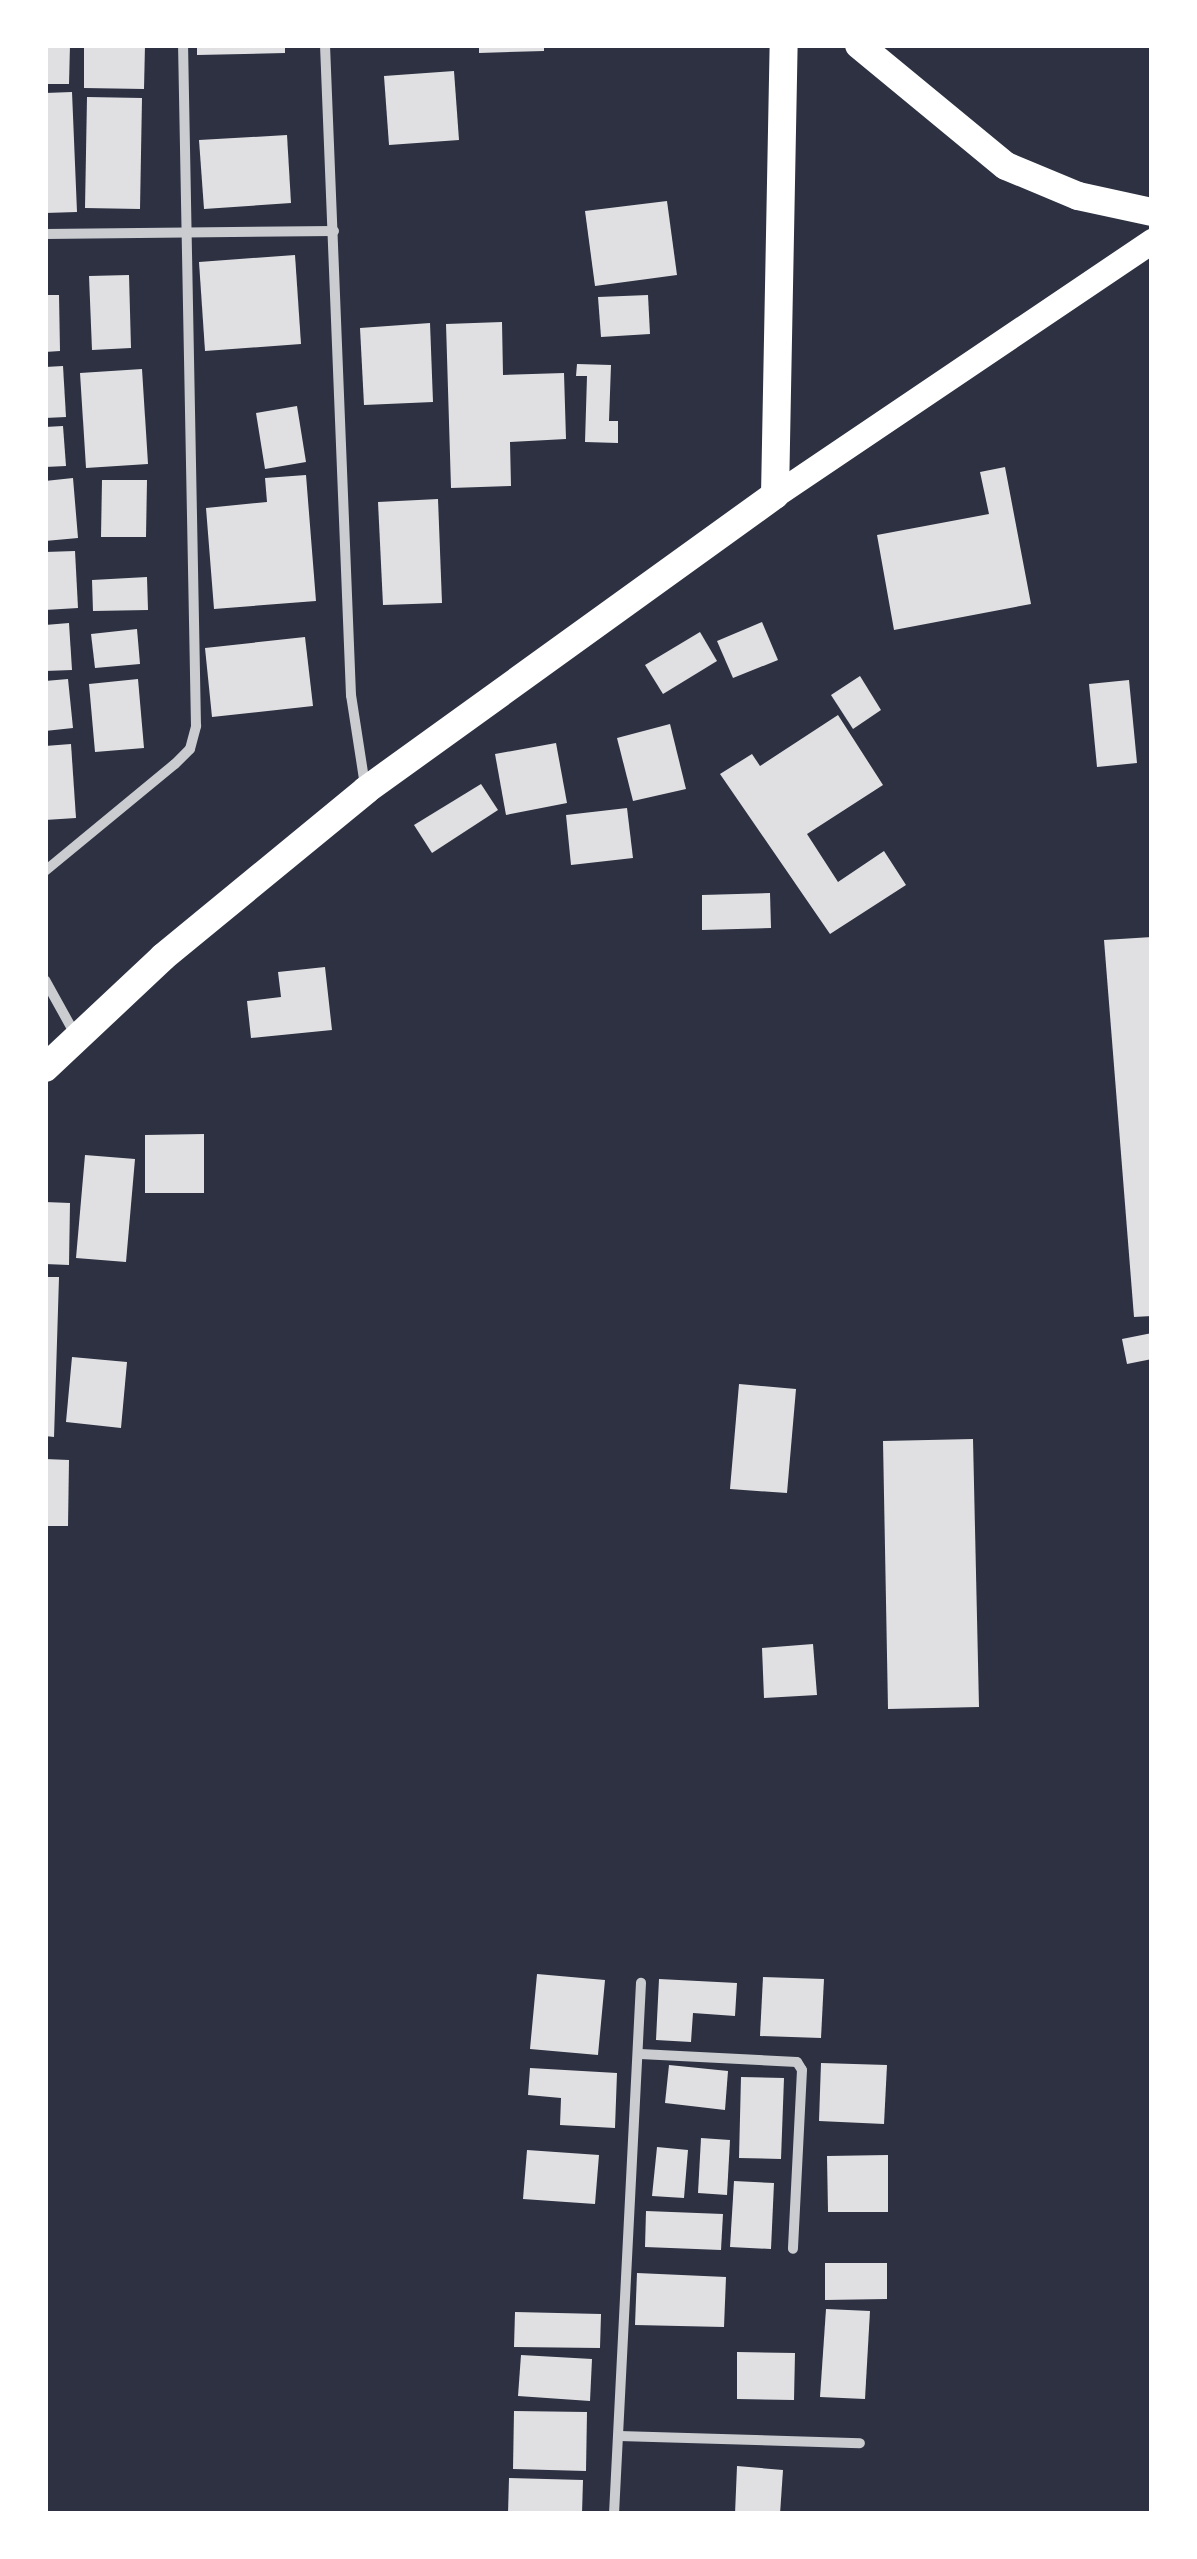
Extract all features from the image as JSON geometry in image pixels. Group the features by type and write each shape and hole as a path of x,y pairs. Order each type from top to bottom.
{"highway":[{"path":"45,1068 72,1028 366,790 775,495 784,45"},
{"path":"858,45 904,87 1006,166 1060,188 1152,212"}],"main road":[{"path":"775,495 1152,242"}],"street":[{"path":"45,871 175,764 190,749 196,726 183,45"},
{"path":"325,45 351,695 366,790"},
{"path":"45,234 334,232"},
{"path":"45,980 72,1028"},
{"path":"614,2514 641,1982"},
{"path":"640,2054 797,2062 802,2070 793,2249"},
{"path":"619,2436 860,2442"}],"building":[{"path":"45,45 70,45 69,84 45,84"},
{"path":"84,45 145,45 144,89 84,88"},
{"path":"197,45 285,45 285,53 197,55"},
{"path":"479,45 544,45 544,51 479,53"},
{"path":"454,71 459,140 389,145 384,76"},
{"path":"72,92 77,212 45,213 45,93"},
{"path":"87,97 142,98 140,209 85,208"},
{"path":"287,135 291,203 204,209 199,140"},
{"path":"667,201 677,275 595,286 585,211"},
{"path":"295,255 301,344 205,351 199,262"},
{"path":"129,275 131,348 92,350 89,276"},
{"path":"45,295 59,295 60,351 45,352"},
{"path":"648,295 650,334 601,337 598,297"},
{"path":"502,322 503,375 564,373 566,439 510,442 511,486 451,488 446,324"},
{"path":"430,323 433,402 364,405 360,328"},
{"path":"577,364 611,365 609,421 618,421 618,443 585,442 587,376 576,376"},
{"path":"63,366 66,417 45,418 45,367"},
{"path":"142,369 148,464 86,468 80,373"},
{"path":"297,406 306,462 265,469 256,413"},
{"path":"63,426 66,466 45,467 45,427"},
{"path":"1005,467 1031,604 894,630 877,535 989,514 980,472"},
{"path":"306,475 316,601 214,609 206,508 267,502 265,478"},
{"path":"73,478 78,538 45,541 45,481"},
{"path":"102,480 147,480 146,537 101,537"},
{"path":"438,499 442,603 383,605 378,502"},
{"path":"75,551 78,608 45,610 45,552"},
{"path":"147,577 148,610 93,611 92,580"},
{"path":"762,622 778,660 733,678 717,641"},
{"path":"69,623 72,670 45,671 45,625"},
{"path":"137,629 140,664 95,668 91,634"},
{"path":"700,632 717,661 663,694 645,665"},
{"path":"305,637 313,706 212,717 205,648"},
{"path":"860,676 881,710 853,729 831,695"},
{"path":"68,679 73,728 45,731 45,681"},
{"path":"138,679 144,748 95,752 89,684"},
{"path":"1129,680 1137,763 1097,767 1089,684"},
{"path":"838,715 883,785 807,834 838,882 884,851 906,885 830,934 720,774 752,754 760,766"},
{"path":"670,724 686,789 633,801 617,738"},
{"path":"556,743 567,803 506,815 495,754"},
{"path":"71,744 76,818 45,820 45,746"},
{"path":"481,784 498,810 432,853 414,825"},
{"path":"627,808 633,858 571,865 566,815"},
{"path":"770,893 771,928 702,930 702,895"},
{"path":"1152,937 1152,1316 1134,1317 1104,940"},
{"path":"325,967 332,1030 251,1038 247,1001 281,997 278,972"},
{"path":"204,1134 204,1193 145,1193 145,1135"},
{"path":"85,1155 135,1159 126,1262 76,1258"},
{"path":"45,1202 70,1203 69,1265 45,1264"},
{"path":"45,1277 59,1277 54,1437 45,1436"},
{"path":"1152,1333 1152,1359 1127,1364 1122,1339"},
{"path":"72,1357 127,1362 121,1428 66,1422"},
{"path":"739,1384 796,1389 787,1493 730,1489"},
{"path":"973,1439 979,1707 888,1709 883,1441"},
{"path":"45,1459 69,1460 68,1526 45,1526"},
{"path":"813,1644 817,1695 764,1698 762,1648"},
{"path":"537,1974 605,1980 598,2055 530,2049"},
{"path":"763,1977 824,1979 821,2038 760,2036"},
{"path":"659,1979 737,1983 735,2016 693,2013 691,2042 656,2040"},
{"path":"821,2063 887,2065 884,2124 819,2121"},
{"path":"669,2065 728,2071 725,2110 665,2103"},
{"path":"530,2068 617,2073 615,2128 560,2125 561,2098 528,2095"},
{"path":"741,2077 784,2078 781,2159 739,2158"},
{"path":"701,2138 730,2140 727,2195 698,2193"},
{"path":"657,2147 688,2150 684,2198 652,2196"},
{"path":"527,2150 599,2155 595,2204 523,2199"},
{"path":"888,2155 888,2212 828,2212 827,2156"},
{"path":"734,2181 774,2183 771,2249 730,2247"},
{"path":"646,2211 723,2214 721,2250 645,2247"},
{"path":"825,2263 887,2263 887,2299 825,2300"},
{"path":"637,2273 726,2277 724,2327 635,2325"},
{"path":"826,2309 870,2311 865,2399 820,2397"},
{"path":"515,2312 601,2314 600,2348 514,2347"},
{"path":"737,2352 795,2353 794,2400 737,2399"},
{"path":"521,2355 592,2359 590,2401 518,2396"},
{"path":"514,2411 587,2412 586,2471 513,2469"},
{"path":"737,2466 783,2470 780,2514 735,2514"},
{"path":"509,2478 583,2480 582,2514 508,2514"}]}
